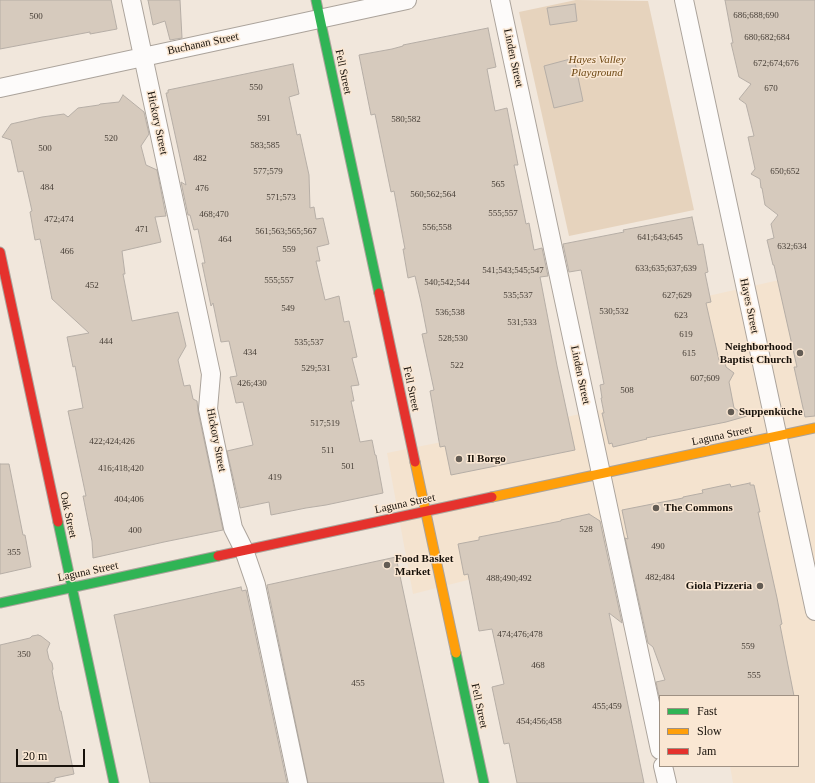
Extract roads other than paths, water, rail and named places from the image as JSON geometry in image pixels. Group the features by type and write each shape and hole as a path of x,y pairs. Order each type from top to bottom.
{"main road":[{"name":"Fell Street","path":"316,0 484,783"},
{"name":"Oak Street","path":"0,252 114,783"},
{"name":"Laguna Street","path":"0,603 815,428"}],"street":[{"name":"Hickory Street","path":"131,0 211,374 208,409 233,528 244,550 256,585 298,783"},
{"name":"Buchanan Street","path":"0,88 407,0"},
{"name":"Linden Street","path":"500,0 659,745"},
{"name":"Hayes Street","path":"684,0 815,611"},
{"path":"664,767 667,783"}],"place":[{"name":"Neighborhood Baptist Church","path":"800,353"},
{"name":"Suppenküche","path":"731,412"},
{"name":"Il Borgo","path":"459,459"},
{"name":"The Commons","path":"656,508"},
{"name":"Food Basket Market","path":"387,565"},
{"name":"Giola Pizzeria","path":"760,586"}],"park label":[{"name":"Hayes Valley Playground","path":"597,66"}]}
